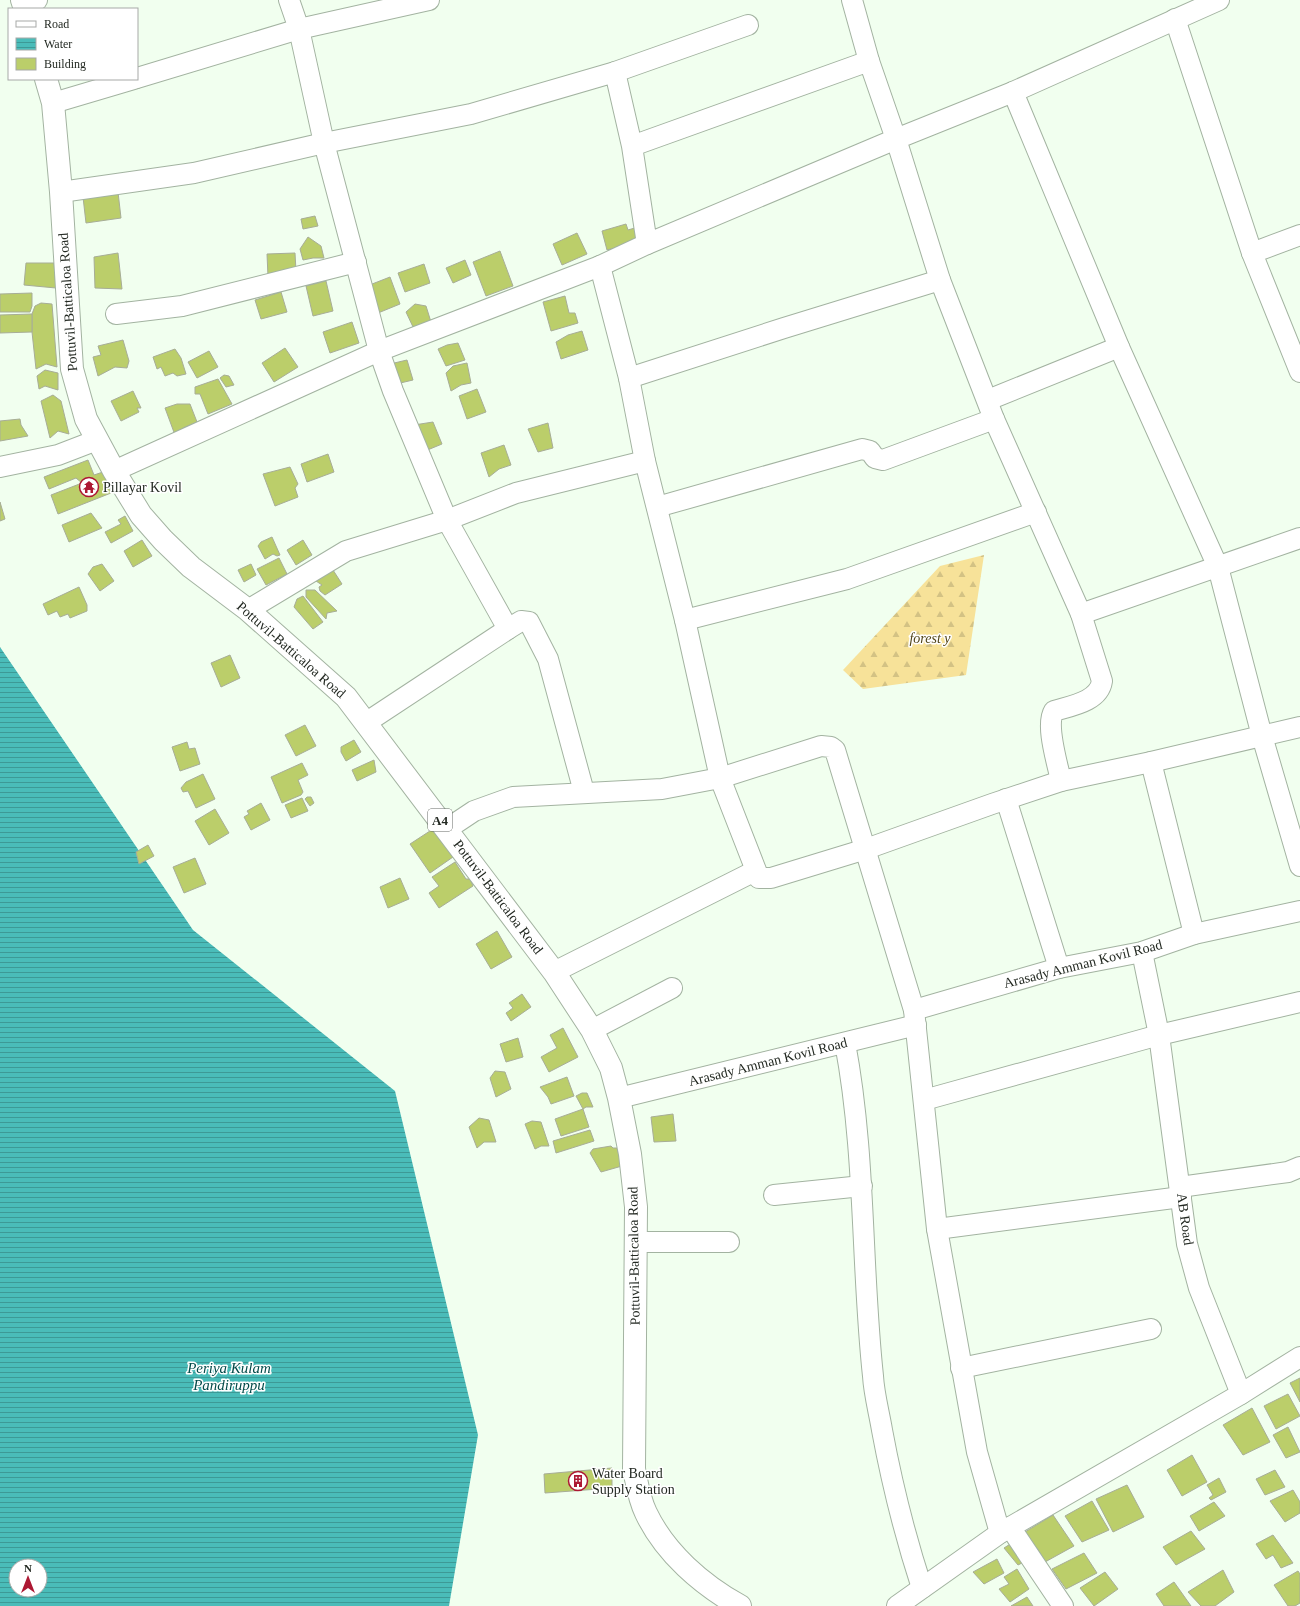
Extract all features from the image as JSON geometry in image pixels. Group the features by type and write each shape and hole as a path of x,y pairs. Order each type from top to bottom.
{"highway":[{"name":"Pottuvil-Batticaloa Road","path":"46,80 53,103 61,192 69,353 80,402 86,419 114,471 141,515 163,540 191,567 248,610 346,697 367,722 554,972 592,1030 610,1068 619,1098 630,1154 636,1207 634,1469 640,1498 653,1527 675,1554 702,1581 722,1596 740,1606"}],"street":[{"path":"289,0 299,29 324,143 379,350 393,391 447,520 508,628"},
{"path":"138,78 299,29 429,0"},
{"path":"852,0 869,61 896,139 940,280 991,409 1081,614 1102,681 1101,685 1086,701 1054,711 1052,714 1050,729 1061,781"},
{"path":"114,471 379,350 600,266 647,244 896,139 1013,92 1219,0"},
{"path":"1175,19 1252,252 1300,372"},
{"path":"61,192 194,173 324,143 471,114 615,72 748,26"},
{"path":"632,146 869,61"},
{"path":"615,72 632,146 647,244"},
{"path":"53,103 131,80"},
{"path":"1013,92 1119,347 1218,567 1262,736 1300,866"},
{"path":"1252,252 1300,235"},
{"path":"116,314 182,306 356,262"},
{"path":"600,266 629,378 645,461 685,620 720,778 758,878 771,878 866,850 1006,799 1061,781 1151,762 1300,727"},
{"path":"629,378 940,280"},
{"path":"657,507 862,448 870,451 875,458 883,460 1119,347"},
{"path":"0,467 58,455 97,440"},
{"path":"248,610 346,552 447,520 516,493 645,461"},
{"path":"685,620 848,579 1036,512"},
{"path":"1081,614 1300,538"},
{"path":"367,722 508,628 521,622 529,622 548,659 584,792"},
{"path":"447,830 474,811 513,797 662,789 720,778 821,746 831,746 835,750 915,1017 937,1229 977,1452 1005,1530 1063,1606"},
{"path":"1151,762 1194,934"},
{"path":"1006,799 1059,968"},
{"path":"554,972 755,871"},
{"name":"Arasady Amman Kovil Road","path":"619,1098 845,1043 915,1017 1059,968 1142,952 1194,934 1300,911"},
{"name":"AB Road","path":"1142,952 1159,1035 1187,1244 1199,1288 1241,1394"},
{"path":"592,1030 672,988"},
{"path":"924,1100 1159,1035 1300,1002"},
{"path":"845,1043 854,1089 862,1186 866,1296 873,1378 888,1460 905,1535 922,1588"},
{"path":"937,1229 1181,1192 1288,1172 1300,1166"},
{"path":"774,1195 862,1186"},
{"path":"636,1242 728,1242"},
{"path":"961,1368 1151,1329"},
{"path":"897,1606 1005,1530 1241,1394 1300,1357"}],"green space":[{"name":"forest y","path":"984,555 966,675 863,689 843,670 940,566"}],"water":[{"name":"Periya Kulam Pandiruppu","path":"0,647 193,930 395,1091 478,1435 449,1606 0,1606"}],"building":[{"path":"118,192 121,218 86,223 83,197"},
{"path":"315,216 318,226 303,229 301,219"},
{"path":"626,224 628,230 638,227 642,241 607,250 602,231"},
{"path":"577,233 587,254 562,265 553,244"},
{"path":"308,237 321,246 324,258 303,260 300,249"},
{"path":"500,251 513,286 486,296 473,262"},
{"path":"118,253 122,289 95,288 94,257"},
{"path":"295,253 296,271 268,277 267,254"},
{"path":"465,260 471,275 453,283 446,268"},
{"path":"26,263 54,263 56,288 24,285"},
{"path":"424,264 430,283 405,292 398,273"},
{"path":"390,277 400,304 378,313 367,286"},
{"path":"326,281 333,311 313,316 306,286"},
{"path":"281,292 287,312 261,319 255,300"},
{"path":"32,293 32,306 30,312 0,312 0,294"},
{"path":"565,296 569,313 575,313 578,323 551,331 543,302"},
{"path":"41,303 52,304 57,367 46,364 36,369 32,332 32,314 35,306"},
{"path":"415,304 426,306 431,322 414,329 406,312"},
{"path":"32,314 32,332 0,333 0,315"},
{"path":"352,322 359,343 330,353 323,332"},
{"path":"582,331 588,350 561,359 556,342 568,335"},
{"path":"123,340 129,361 127,368 115,367 98,376 93,357 101,355 98,346"},
{"path":"458,343 465,360 446,366 438,349 447,345"},
{"path":"285,348 298,367 274,382 262,363"},
{"path":"175,349 181,358 186,374 177,376 173,373 165,376 161,367 157,369 153,357"},
{"path":"209,351 218,367 197,378 188,362"},
{"path":"407,360 413,380 396,384 390,364"},
{"path":"467,363 471,383 461,385 451,391 446,373 453,366"},
{"path":"45,370 58,373 58,390 45,386 39,389 37,376"},
{"path":"224,375 229,376 234,385 226,387 220,378"},
{"path":"218,379 232,404 208,414 200,394 195,394 195,387"},
{"path":"477,389 486,412 467,419 459,396"},
{"path":"133,391 141,408 137,408 139,412 121,421 111,401"},
{"path":"53,395 61,401 69,434 58,431 50,438 41,401"},
{"path":"177,404 190,404 197,422 183,428 185,432 175,435 165,408"},
{"path":"20,419 21,425 28,436 0,441 0,421"},
{"path":"433,422 442,444 425,451 414,425"},
{"path":"548,423 553,448 538,452 528,429"},
{"path":"504,445 511,465 499,469 489,477 481,453"},
{"path":"328,454 334,472 307,482 301,464"},
{"path":"88,460 94,475 103,472 111,493 58,514 51,495 82,483 76,478 49,489 44,477"},
{"path":"290,467 298,484 295,488 298,497 275,506 263,474"},
{"path":"0,502 5,519 0,521"},
{"path":"91,513 102,528 69,542 62,525"},
{"path":"125,516 133,531 111,543 105,532 121,524 118,520"},
{"path":"272,537 280,555 277,556 273,554 265,559 258,546 261,542"},
{"path":"142,540 152,556 133,567 124,551"},
{"path":"303,540 312,555 296,565 287,550"},
{"path":"279,558 287,574 266,585 257,569"},
{"path":"102,564 114,581 100,591 88,574 93,567"},
{"path":"251,564 256,575 244,582 238,570"},
{"path":"333,570 342,584 325,595 320,591 319,587 322,585 316,581"},
{"path":"79,587 87,605 87,611 70,618 68,614 60,617 57,611 48,615 43,604"},
{"path":"306,590 315,590 337,611 327,613 326,619 306,597"},
{"path":"303,596 323,622 313,629 294,607 297,599"},
{"path":"230,655 240,678 221,687 211,663"},
{"path":"305,725 316,746 296,756 285,735"},
{"path":"354,740 361,752 346,761 341,752 341,747"},
{"path":"187,742 189,749 195,748 200,764 180,771 172,747"},
{"path":"374,760 376,772 357,781 352,770"},
{"path":"302,763 308,775 298,780 303,792 301,795 282,803 271,777"},
{"path":"203,774 215,799 196,808 188,791 183,792 181,788 186,782"},
{"path":"307,797 311,797 314,803 310,806 305,799"},
{"path":"302,798 308,811 291,818 285,805"},
{"path":"261,803 270,820 251,830 244,817 249,814 247,811"},
{"path":"215,809 229,833 209,845 195,821"},
{"path":"433,829 453,857 430,873 410,844"},
{"path":"148,845 154,856 139,864 136,852"},
{"path":"195,858 206,884 184,893 173,867"},
{"path":"455,862 466,879 470,879 473,886 439,908 429,893 439,886 432,877"},
{"path":"400,878 409,899 388,908 380,887"},
{"path":"497,931 512,957 491,969 476,944"},
{"path":"522,994 531,1007 511,1021 506,1013 513,1008 509,1003"},
{"path":"563,1028 578,1057 549,1072 541,1057 557,1048 550,1035"},
{"path":"518,1038 523,1057 506,1062 500,1044"},
{"path":"495,1071 505,1072 511,1089 496,1097 490,1078"},
{"path":"567,1077 574,1096 551,1104 548,1097 540,1087"},
{"path":"582,1093 587,1093 593,1107 586,1107 583,1109 576,1096"},
{"path":"583,1109 589,1127 561,1136 555,1119"},
{"path":"673,1114 676,1141 654,1142 651,1117"},
{"path":"479,1118 489,1120 496,1142 484,1142 477,1148 469,1127"},
{"path":"532,1121 541,1122 549,1146 541,1146 535,1149 525,1124"},
{"path":"590,1130 594,1141 556,1153 553,1141"},
{"path":"611,1146 613,1148 617,1148 622,1166 601,1172 590,1153 593,1149"},
{"path":"1300,1378 1300,1402 1290,1383"},
{"path":"1288,1394 1300,1416 1276,1429 1264,1406"},
{"path":"1252,1408 1270,1442 1243,1455 1223,1425"},
{"path":"1288,1427 1300,1452 1286,1458 1273,1435"},
{"path":"1192,1455 1207,1482 1182,1496 1167,1470"},
{"name":"Water Board Supply Station","path":"612,1468 612,1488 545,1493 544,1474"},
{"path":"1275,1470 1285,1487 1265,1495 1256,1479"},
{"path":"1219,1478 1226,1492 1211,1500 1209,1498 1213,1495 1207,1485"},
{"path":"1127,1485 1144,1517 1113,1532 1096,1499"},
{"path":"1293,1490 1300,1502 1300,1513 1285,1522 1270,1501"},
{"path":"1092,1501 1109,1530 1082,1542 1065,1516"},
{"path":"1214,1502 1225,1516 1199,1531 1190,1516"},
{"path":"1053,1515 1074,1546 1045,1562 1037,1548 1030,1551 1020,1535"},
{"path":"1191,1531 1205,1549 1176,1565 1163,1547"},
{"path":"1273,1535 1293,1563 1281,1568 1273,1555 1266,1559 1256,1544"},
{"path":"1015,1541 1028,1560 1018,1565 1004,1548"},
{"path":"1084,1553 1097,1573 1066,1589 1052,1569"},
{"path":"997,1559 1004,1573 984,1584 973,1572"},
{"path":"1017,1569 1029,1589 1010,1602 999,1589 1009,1584 1004,1577"},
{"path":"1223,1570 1234,1592 1215,1606 1201,1606 1188,1592"},
{"path":"1298,1571 1300,1574 1300,1603 1295,1606 1288,1606 1274,1585"},
{"path":"1105,1572 1118,1589 1094,1606 1080,1588"},
{"path":"1174,1582 1191,1606 1164,1606 1156,1594"},
{"path":"1027,1597 1033,1606 1011,1606"}],"place":[{"name":"Pillayar Kovil","path":"89,487"},
{"name":"Water Board Supply Station","path":"578,1481"}]}
